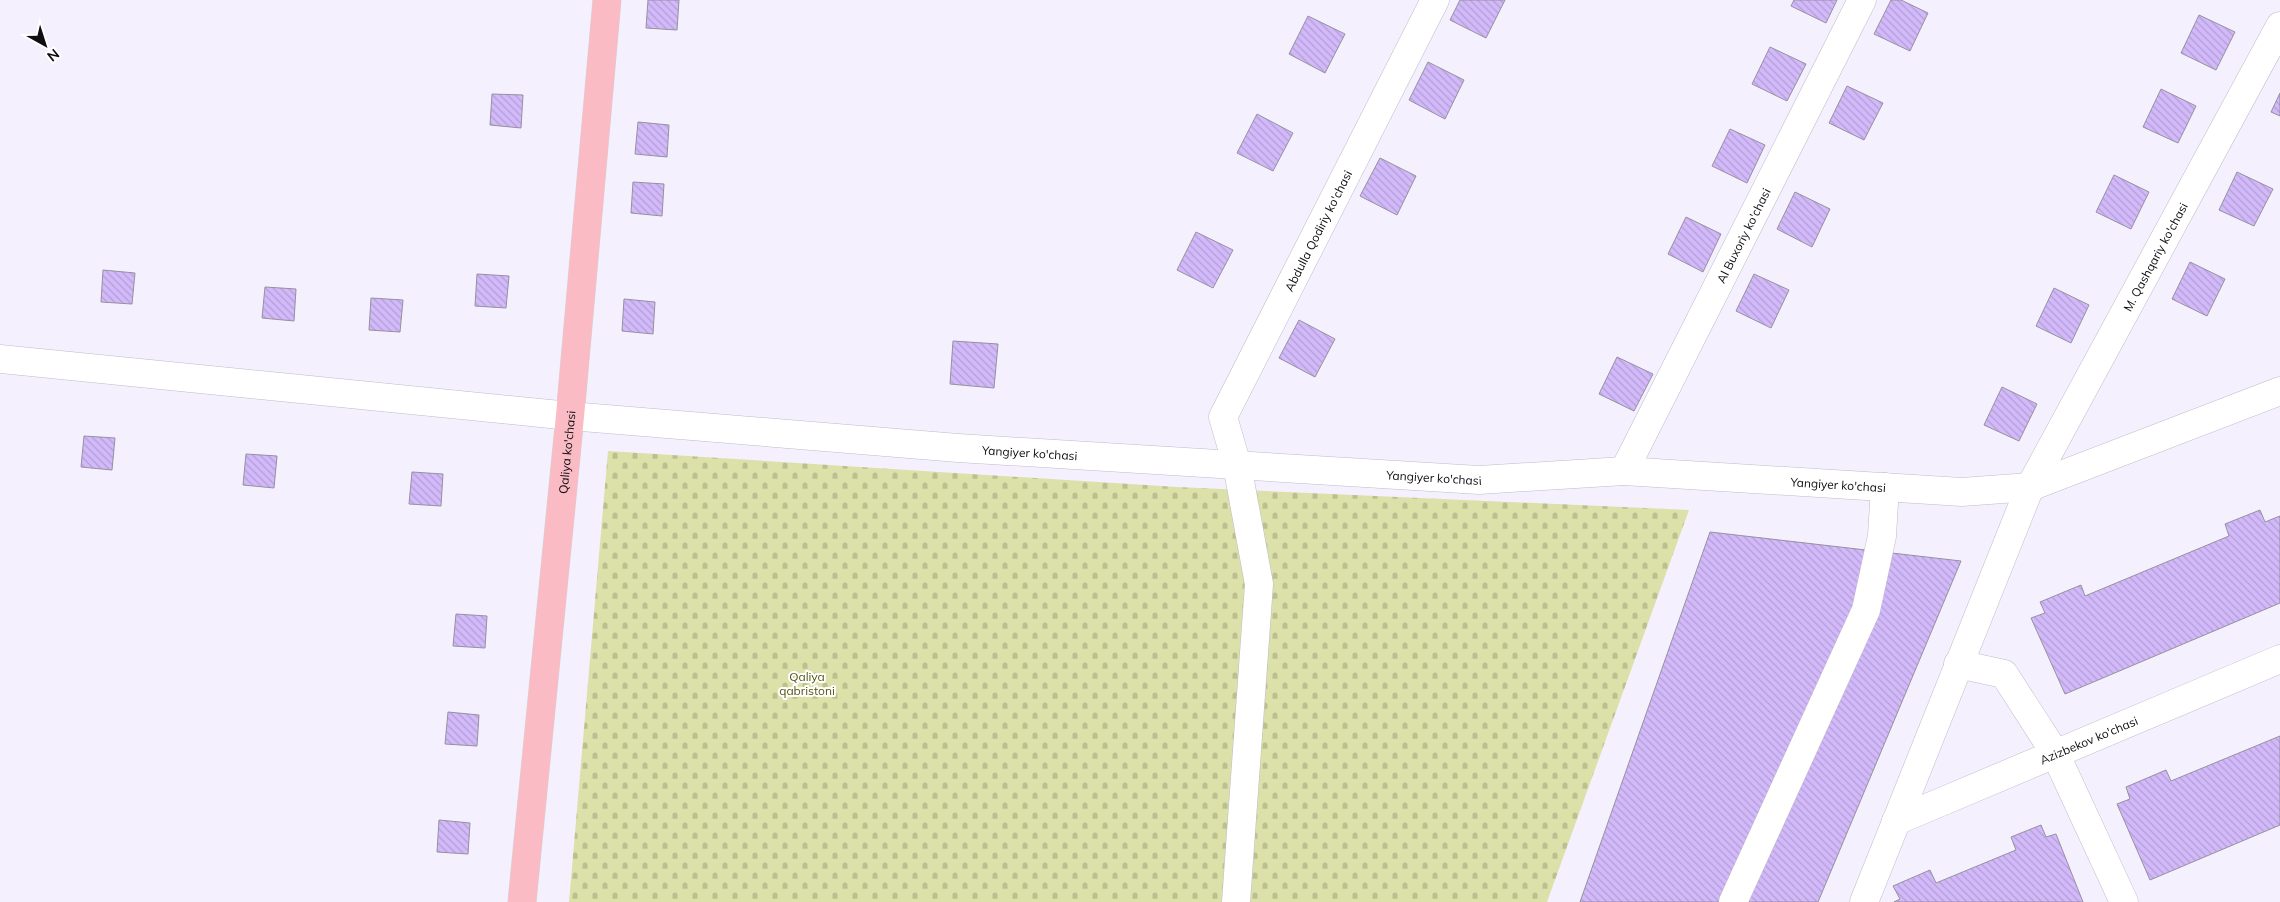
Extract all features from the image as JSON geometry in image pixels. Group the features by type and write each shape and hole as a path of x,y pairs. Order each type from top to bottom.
{"main road":[{"name":"Qaliya ko'chasi","path":"522,902 570,416 607,0"}],"street":[{"name":"Abdulla Qodiriy ko'chasi","path":"1236,902 1259,584 1237,465 1223,416 1435,0"},
{"name":"Al Buxoriy ko'chasi","path":"1624,471 1862,0"},
{"name":"M. Qashqariy ko'chasi","path":"2030,487 2280,26"},
{"name":"Yangiyer ko'chasi","path":"0,359 570,416 958,448 1479,480 1624,471 1962,492 2030,487 2280,391"},
{"path":"1733,902 1866,610 1882,536 1885,487"},
{"path":"1864,902 2030,487"},
{"name":"Azizbekov ko'chasi","path":"1896,821 2280,659"},
{"path":"1958,664 2004,674 2055,753 2124,902"}],"green space":[{"name":"Qaliya qabristoni","path":"608,451 1177,487 1689,510 1547,902 569,902"}],"building":[{"path":"648,0 679,0 677,30 646,28"},
{"path":"1460,0 1505,0 1486,38 1450,20"},
{"path":"1794,0 1837,0 1826,23 1791,6"},
{"path":"1891,0 1901,0 1928,13 1910,51 1874,34"},
{"path":"2199,15 2235,32 2216,70 2181,53"},
{"path":"1308,16 1345,34 1325,73 1289,54"},
{"path":"1770,47 1806,64 1787,101 1752,84"},
{"path":"1428,62 1464,80 1445,119 1409,100"},
{"path":"1847,86 1883,103 1864,140 1829,123"},
{"path":"2161,89 2196,106 2178,143 2143,127"},
{"path":"2280,93 2280,116 2271,112"},
{"path":"492,94 523,95 521,128 490,125"},
{"path":"1257,114 1293,133 1273,171 1237,153"},
{"path":"638,122 669,125 667,157 635,154"},
{"path":"1730,129 1765,145 1747,183 1712,166"},
{"path":"1380,158 1416,176 1397,215 1360,196"},
{"path":"2237,172 2273,189 2254,226 2219,210"},
{"path":"2114,175 2149,192 2131,229 2096,212"},
{"path":"633,182 664,184 662,216 631,213"},
{"path":"1795,192 1830,209 1812,247 1777,229"},
{"path":"1686,217 1721,234 1703,272 1668,254"},
{"path":"1196,232 1233,250 1213,288 1177,270"},
{"path":"2190,262 2225,279 2207,316 2172,299"},
{"path":"103,270 135,273 132,304 101,302"},
{"path":"477,274 509,276 506,308 475,306"},
{"path":"1754,274 1789,290 1771,328 1736,311"},
{"path":"265,287 296,289 294,321 262,318"},
{"path":"2054,288 2089,305 2071,343 2036,326"},
{"path":"371,298 403,300 400,332 369,330"},
{"path":"624,299 655,302 653,334 622,331"},
{"path":"1299,320 1335,339 1315,377 1279,358"},
{"path":"953,341 998,344 994,388 950,384"},
{"path":"1617,357 1653,374 1634,411 1599,394"},
{"path":"2002,387 2037,404 2019,441 1984,425"},
{"path":"84,436 115,438 112,470 81,467"},
{"path":"246,454 277,456 274,488 243,485"},
{"path":"412,472 443,474 441,506 409,504"},
{"path":"2260,510 2265,522 2280,516 2280,603 2065,694 2031,618 2045,613 2040,602 2081,585 2085,596 2229,536 2225,524"},
{"path":"1710,532 1961,561 1818,902 1580,902"},
{"path":"456,614 487,616 485,648 453,646"},
{"path":"448,712 479,715 477,746 445,744"},
{"path":"2280,736 2280,825 2150,880 2117,804 2130,799 2126,787 2166,770 2171,781"},
{"path":"439,820 470,823 468,854 437,852"},
{"path":"2041,825 2046,837 2056,834 2083,902 1894,902 1900,899 1893,886 1930,870 1936,883 2016,850 2011,837"}]}
